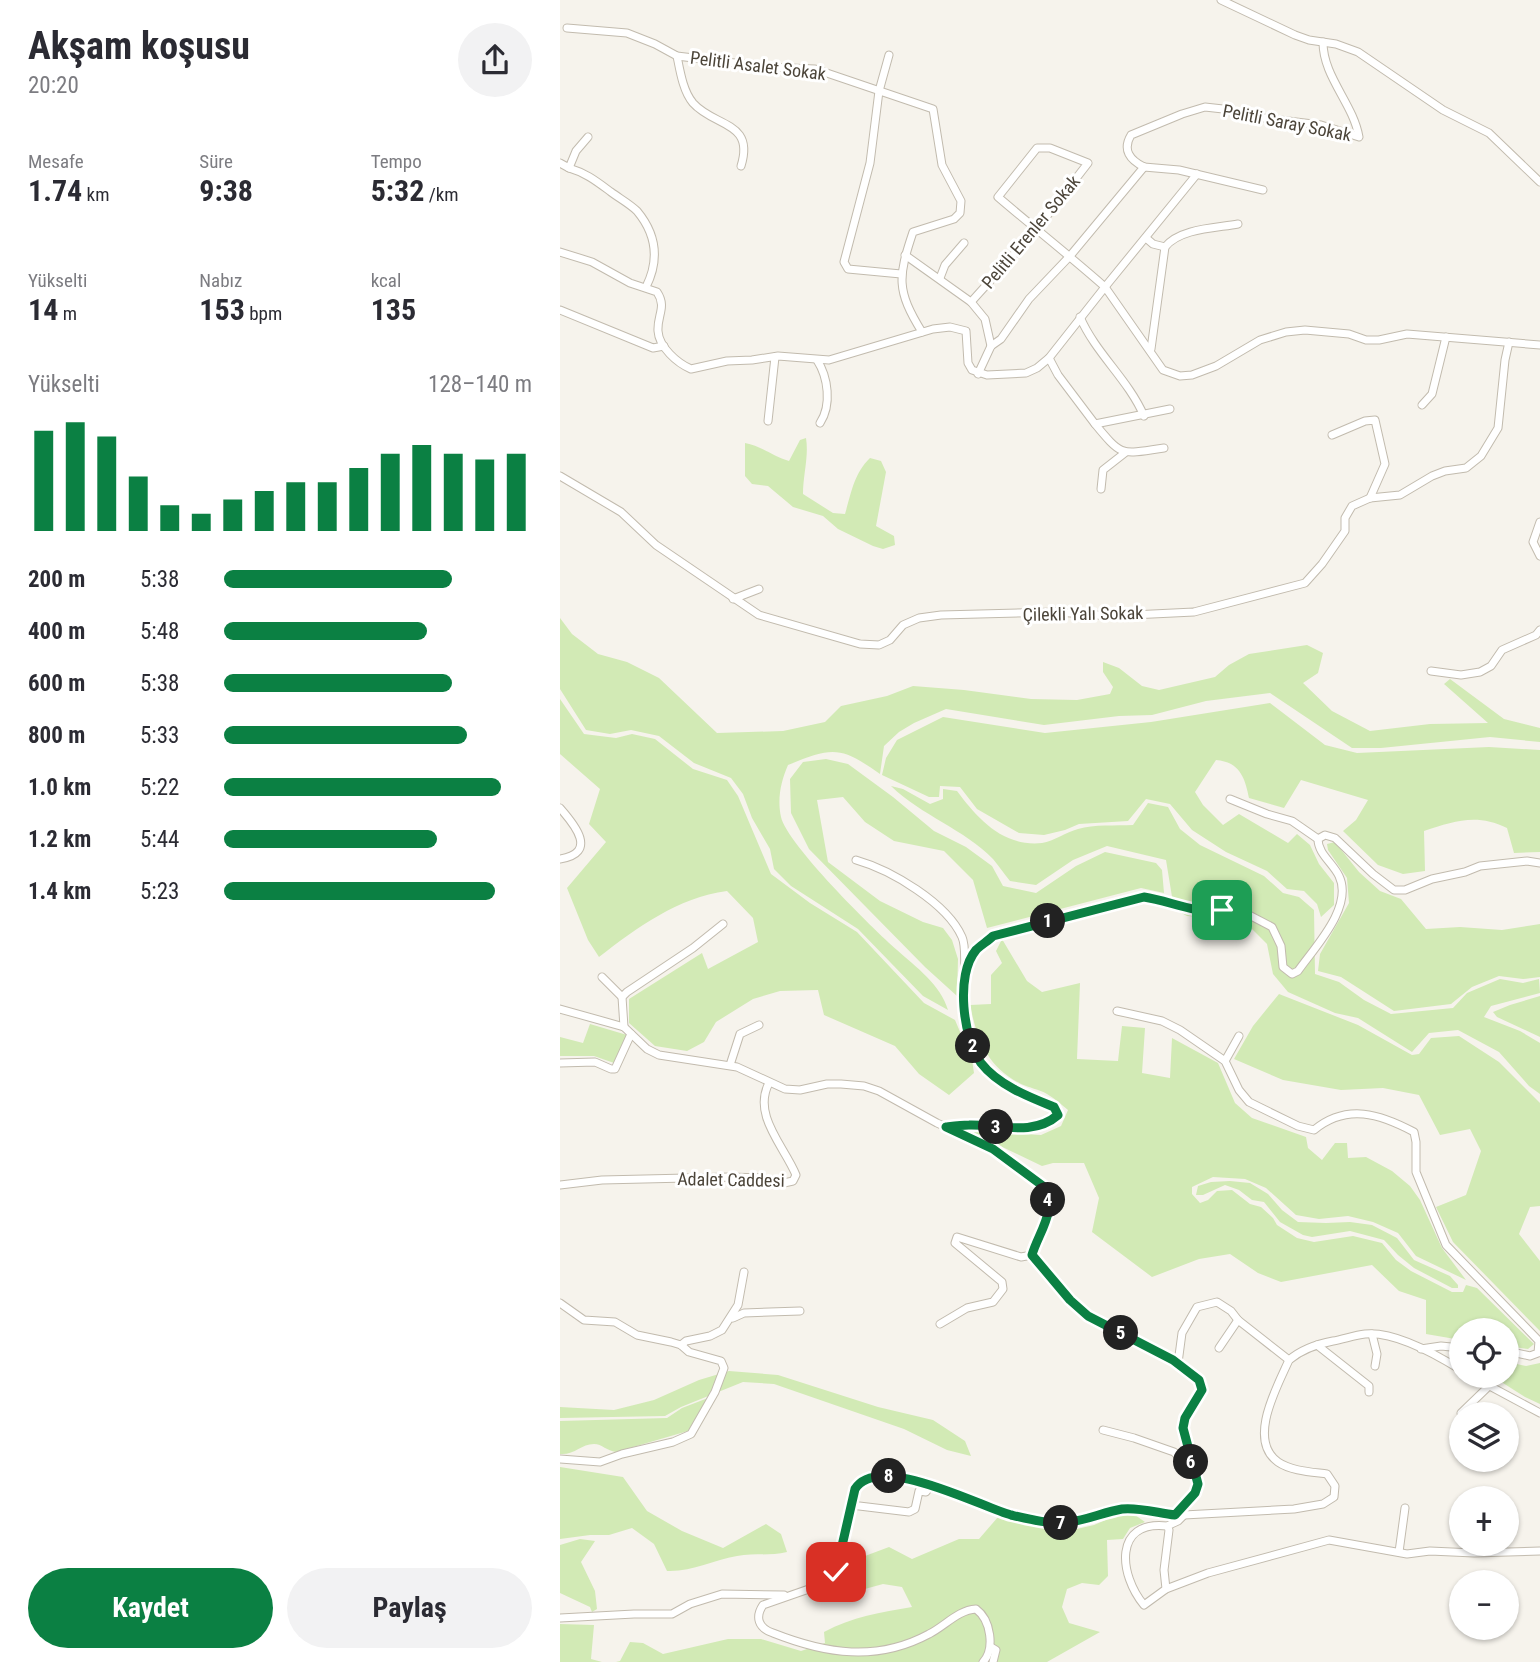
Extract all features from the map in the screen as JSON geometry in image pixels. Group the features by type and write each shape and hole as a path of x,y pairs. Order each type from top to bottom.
{"street":[{"path":"1223,0 1295,35 1336,44 1378,63 1443,110 1489,133 1540,182"},
{"name":"Pelitli Asalet Sokak","path":"567,28 627,33 656,44 677,56 766,67 815,69 933,109 942,165 961,201 960,213 954,219 914,232 905,255 901,274 904,300 922,332"},
{"name":"Pelitli Saray Sokak","path":"1144,167 1130,157 1127,148 1131,135 1205,107 1240,115 1321,125 1359,137 1356,124 1323,56 1323,42"},
{"path":"889,55 879,91 870,163 844,262 848,269 857,272 901,274"},
{"path":"677,56 684,86 691,101 737,132 743,141 745,155 741,166"},
{"path":"569,168 576,151 588,137"},
{"name":"Pelitli Erenler Sokak","path":"905,255 971,302 1036,230 1088,163 1050,148 1037,148 998,197 1036,230"},
{"path":"560,163 585,173 636,210 654,245 655,269 646,287"},
{"path":"978,374 991,346 1001,339 1035,293 1070,257 1144,167 1153,166 1197,174 1263,190"},
{"path":"560,252 592,262 630,283 657,292 663,305 658,330 664,346 671,356 691,369 727,360 793,356 817,360 841,358 922,332 950,327 966,331 968,363 978,374 1026,373 1049,358 1197,174"},
{"path":"1150,350 1165,247 1174,239 1191,232 1238,224"},
{"path":"1036,230 1105,287 1163,370 1180,376 1216,366 1259,340 1305,330 1349,334 1366,340 1407,334 1540,345"},
{"path":"1146,238 1153,244 1165,247"},
{"path":"940,278 949,259 964,243"},
{"path":"971,302 985,319 991,346"},
{"path":"560,310 653,348 664,346"},
{"path":"1080,317 1086,331 1120,377 1144,416"},
{"path":"1422,405 1432,394 1446,337"},
{"path":"1332,435 1365,421 1375,420 1385,464 1370,498 1400,495 1432,476 1465,468 1481,456 1498,428 1509,342"},
{"path":"768,421 775,357"},
{"path":"1049,358 1058,376 1112,445 1126,452"},
{"path":"817,360 823,369 828,407 820,423"},
{"path":"1095,424 1170,409"},
{"path":"1101,489 1103,470 1126,452 1164,448"},
{"name":"Çilekli Yalı Sokak","path":"560,476 621,512 656,545 759,615 860,644 879,645 890,640 903,625 919,618 1057,612 1111,616 1194,612 1305,583 1345,531 1345,518 1352,506 1370,498"},
{"path":"1540,523 1536,527 1533,542 1540,556"},
{"path":"733,599 759,589"},
{"path":"1431,671 1461,675 1480,672 1491,666 1502,650 1536,635 1540,630"},
{"path":"1230,799 1292,821 1318,839"},
{"path":"560,808 576,827 580,840 578,852 572,857 560,859"},
{"path":"1318,839 1325,835 1335,838 1394,890 1405,890 1432,878 1465,872 1480,866 1527,861 1540,863"},
{"path":"966,974 975,951 993,936 1144,897 1169,901 1194,911 1222,910 1251,916 1272,927 1281,946 1283,967 1292,974 1298,971 1329,928 1342,904 1340,877 1318,846 1318,839"},
{"path":"856,860 867,863 915,889 946,914 962,938 966,974 963,1001 970,1040 982,1063 1015,1091 1054,1107 1058,1115 1019,1129 969,1125 946,1127"},
{"path":"622,997 723,924"},
{"path":"602,977 622,997 624,1027"},
{"path":"560,1009 624,1027 647,1049 659,1055 745,1069 785,1089 800,1090 827,1084 863,1086 879,1091 993,1149 1047,1191 1047,1221 1032,1255"},
{"path":"1117,1011 1162,1021 1180,1030 1225,1061 1239,1090 1249,1102 1298,1126 1314,1130 1337,1117 1359,1112 1414,1132 1416,1172 1446,1245 1517,1318"},
{"path":"730,1065 740,1034 759,1025"},
{"path":"560,1063 595,1062 615,1069 631,1034"},
{"path":"1225,1061 1239,1036"},
{"name":"Adalet Caddesi","path":"560,1185 602,1180 729,1177 764,1178 784,1183 793,1181 796,1175 791,1162 765,1116 762,1103 769,1083"},
{"path":"940,1324 967,1308 993,1302 1003,1289 1002,1282 955,1243 957,1237 1021,1257 1032,1255"},
{"path":"1032,1255 1070,1300 1088,1316 1178,1363 1199,1380 1202,1390 1185,1418 1183,1428 1198,1484 1195,1493 1179,1515 1178,1521 1167,1526 1153,1524 1140,1528 1131,1534 1126,1546 1125,1560 1130,1582 1144,1605 1166,1589 1208,1573 1329,1540 1407,1554 1430,1551 1540,1551"},
{"path":"681,1345 686,1341 716,1333 729,1320 738,1305 744,1272"},
{"path":"1178,1363 1182,1333 1197,1307 1217,1302 1289,1360"},
{"path":"560,1303 584,1320 615,1322 636,1335 681,1345 689,1352 722,1361 724,1368 715,1392 691,1434 673,1442 621,1454 600,1462 560,1459"},
{"path":"729,1320 744,1313 800,1311"},
{"path":"1219,1348 1238,1320"},
{"path":"1519,1320 1539,1341 1538,1353 1530,1356 1519,1354"},
{"path":"1372,1334 1377,1354 1375,1366"},
{"path":"983,1662 991,1647 984,1617 976,1609 962,1612 928,1635 884,1650 844,1653 799,1643 765,1631 758,1614 763,1605 829,1582 839,1565 851,1505 859,1483 872,1477 899,1477 931,1485 1012,1515 1061,1523 1122,1509 1179,1515 1294,1509 1323,1504 1334,1497 1335,1486 1327,1474 1298,1470 1278,1462 1266,1449 1264,1421 1289,1360 1297,1353 1317,1345 1372,1334 1392,1337 1449,1364"},
{"path":"1317,1345 1362,1379 1369,1386 1369,1392"},
{"path":"1421,1349 1449,1347"},
{"path":"1472,1402 1487,1388"},
{"path":"1493,1388 1540,1413"},
{"path":"1103,1430 1174,1452 1194,1473"},
{"path":"851,1505 909,1512 915,1509 919,1491 926,1492 931,1485"},
{"path":"1399,1552 1405,1508"},
{"path":"1166,1589 1164,1570 1167,1526"},
{"path":"560,1618 673,1615 690,1604 722,1594 789,1595"},
{"path":"991,1647 996,1650 993,1662"}],"green space":[{"path":"806,438 803,494 833,513 845,514 857,477 870,458 881,461 886,472 876,526 894,536 895,545 883,549 873,546 838,529 823,516 793,507 768,486 752,484 745,476 745,443 789,461 800,440"},
{"path":"560,618 572,634 598,654 627,662 659,678 717,733 783,731 825,722 841,706 887,696 913,686 1031,699 1077,700 1110,694 1113,687 1103,672 1103,662 1119,668 1142,686 1159,690 1215,677 1249,654 1307,645 1323,653 1318,673 1303,683 1332,711 1370,731 1430,724 1488,723 1444,684 1450,679 1504,719 1540,728 1540,742 1490,737 1381,748 1352,748 1270,693 1206,701 1152,715 1044,725 946,709 914,723 884,746 880,774 855,758 836,752 816,755 788,765 779,804 787,830 832,886 934,985 948,1010 923,996 858,929 791,886 774,869 770,849 752,818 743,794 731,778 694,763 659,736 631,730 610,734 586,730 560,689"},
{"path":"560,699 584,734 616,738 632,734 655,739 693,769 727,780 738,796 771,874 810,903 857,932 924,1003 955,1020 972,1060 974,1073 949,1095 919,1074 895,1046 824,1015 818,990 780,991 753,999 716,1022 704,1042 687,1051 655,1046 629,1023 629,999 702,953 708,969 758,942 753,918 727,891 709,895 659,915 599,957 588,940 567,888 606,842 589,824 600,789 560,754"},
{"path":"1270,703 1325,745 1357,753 1489,747 1540,750 1540,852 1514,853 1507,828 1486,821 1465,820 1424,831 1425,871 1403,874 1378,865 1343,831 1356,820 1368,800 1301,780 1284,808 1249,798 1240,772 1231,764 1216,760 1195,792 1203,805 1223,825 1239,814 1288,843 1297,834 1310,845 1319,864 1334,883 1334,905 1321,917 1317,904 1304,891 1287,889 1267,871 1226,852 1192,830 1170,804 1146,799 1128,821 1079,824 1044,835 1019,833 977,809 960,787 940,786 939,797 929,797 882,775 886,758 897,740 943,717 1045,733 1151,722"},
{"path":"826,759 848,764 934,831 966,847 992,866 1003,886 1036,893 1076,866 1105,852 1156,863 1162,870 1164,893 1141,888 987,928 973,880 944,851 894,841 865,822 843,797 817,800 828,862 880,901 923,922 943,928 952,940 958,959 957,996 809,849 791,813 790,779 803,762"},
{"path":"891,786 903,789 930,804 943,799 943,789 957,791 974,812 993,829 1004,836 1028,843 1046,842 1084,827 1133,825 1148,803 1168,807 1180,829 1200,845 1264,876 1283,893 1299,897 1314,910 1315,974 1339,982 1364,1000 1391,1014 1453,1008 1467,993 1500,979 1523,983 1539,979 1540,993 1491,1006 1484,1017 1520,1031 1540,1043 1540,1094 1529,1086 1499,1052 1458,1030 1429,1033 1412,1052 1358,1018 1335,1013 1288,992 1273,974 1267,944 1248,925 1218,918 1187,916 1174,909 1166,860 1107,846 1073,860 1036,885 1010,881 982,848 916,806"},
{"path":"1335,842 1359,872 1380,891 1401,899 1426,929 1460,927 1502,930 1540,924 1540,977 1523,979 1499,976 1472,987 1451,1004 1394,1011 1341,977 1318,971 1320,954 1349,903 1347,878 1328,850 1327,844"},
{"path":"1002,939 1027,981 1042,992 1080,983 1077,1059 1118,1061 1122,1026 1145,1028 1142,1073 1170,1078 1172,1038 1218,1063 1235,1103 1252,1118 1306,1137 1308,1148 1322,1160 1335,1143 1347,1143 1348,1158 1366,1157 1392,1171 1410,1186 1420,1200 1442,1248 1466,1280 1416,1256 1398,1233 1373,1222 1348,1216 1319,1219 1296,1215 1266,1188 1245,1179 1213,1177 1192,1187 1192,1194 1200,1203 1208,1200 1217,1191 1232,1190 1250,1204 1261,1207 1277,1225 1297,1238 1314,1242 1353,1236 1382,1243 1396,1260 1411,1271 1452,1292 1463,1292 1466,1285 1477,1288 1508,1318 1449,1318 1449,1338 1426,1334 1426,1300 1399,1291 1372,1265 1281,1282 1258,1273 1230,1254 1199,1259 1152,1277 1092,1232 1099,1198 1084,1163 1053,1163 1042,1166 969,1131 1041,1135 1061,1126 1068,1110 1047,1094 1009,1077 992,1060 980,1040 970,1005 991,1004 991,975 1002,963 996,951"},
{"path":"1279,994 1358,1025 1412,1055 1419,1054 1431,1038 1459,1036 1499,1062 1540,1103 1540,1206 1530,1207 1519,1234 1540,1261 1540,1331 1453,1242 1436,1207 1466,1195 1481,1151 1470,1129 1440,1135 1419,1095 1383,1088 1341,1090 1283,1080 1234,1059 1253,1026"},
{"path":"1540,996 1540,1037 1497,1017 1493,1012 1510,1005"},
{"path":"590,1024 627,1035 614,1063 594,1056 560,1056 560,1037 583,1043"},
{"path":"1230,1181 1250,1183 1268,1194 1282,1210 1298,1222 1350,1222 1372,1225 1397,1238 1414,1260 1450,1276 1458,1288 1452,1288 1414,1268 1384,1240 1350,1231 1312,1237 1303,1235 1280,1222 1264,1202 1252,1200 1239,1190 1225,1185 1203,1195 1196,1195 1198,1186"},
{"path":"1519,1329 1534,1344 1528,1349 1519,1348"},
{"path":"1540,1363 1540,1404 1511,1388 1519,1388 1519,1365"},
{"path":"729,1371 778,1375 878,1407 933,1420 965,1441 971,1456 947,1450 904,1429 774,1384 743,1382 665,1416 560,1418 560,1407 614,1410 654,1400 699,1380"},
{"path":"708,1398 688,1431 616,1452 594,1444 560,1454 560,1421 667,1418 682,1408"},
{"path":"560,1467 623,1477 647,1511 682,1531 723,1548 766,1524 781,1534 787,1552 737,1556 685,1570 667,1571 654,1544 632,1528 609,1535 560,1539"},
{"path":"1117,1515 1135,1515 1145,1522 1130,1528 1123,1539 1107,1540 1108,1576 1099,1585 1082,1583 1067,1589 1062,1607 1069,1623 1100,1632 1047,1662 616,1662 620,1661 630,1642 643,1643 663,1654 728,1639 761,1639 801,1651 825,1643 824,1632 845,1622 912,1607 902,1587 883,1584 854,1592 846,1572 865,1556 889,1547 912,1559 959,1539 979,1539 998,1517 1068,1531 1094,1525"},
{"path":"580,1539 595,1541 581,1562 595,1591 597,1609 592,1612 590,1607 560,1593 560,1545"},
{"path":"560,1624 594,1625 591,1659 602,1662 560,1662"}],"route":[{"path":"836,1572 855,1489 864,1479 872,1477 899,1477 931,1485 1012,1515 1061,1523 1122,1509 1175,1515 1195,1493 1198,1484 1183,1428 1185,1418 1202,1390 1199,1380 1173,1360 1088,1316 1070,1300 1032,1255 1047,1221 1047,1191 993,1149 946,1127 969,1125 1019,1129 1058,1115 1054,1107 1015,1091 982,1063 970,1040 963,1001 966,974 975,951 993,936 1144,897 1169,901 1194,911 1222,910"}]}
